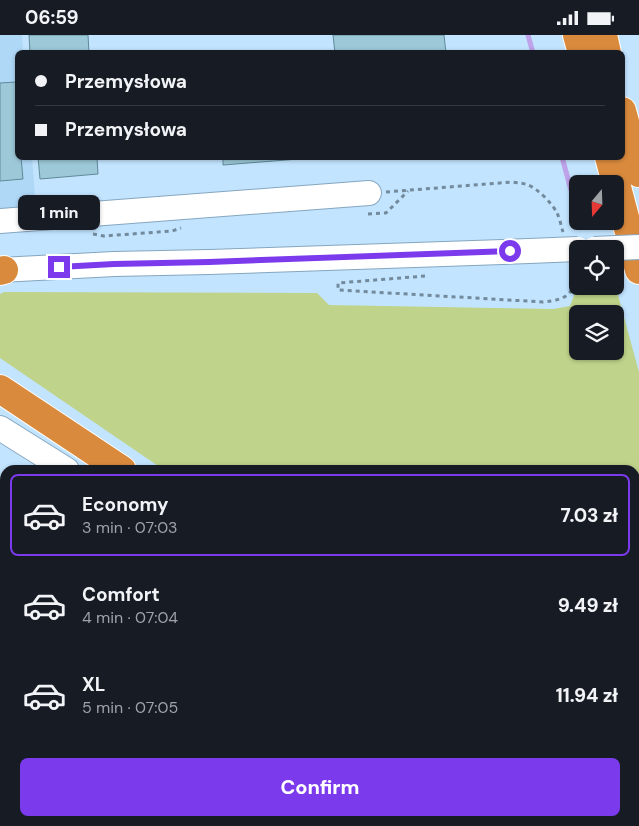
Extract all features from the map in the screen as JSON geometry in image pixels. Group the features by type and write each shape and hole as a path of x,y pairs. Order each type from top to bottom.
{"highway":[{"path":"577,35 581,50"},
{"path":"602,35 606,50"},
{"path":"625,122 639,173"},
{"path":"611,160 639,270"},
{"path":"0,389 114,465"}],"street":[{"path":"0,221 368,193"},
{"path":"624,248 639,247"},
{"path":"1,270 114,264 569,249"},
{"path":"0,428 59,465"}],"shaded area":[{"path":"0,35 22,35 23,50 15,50 15,160 32,160 36,208 0,209"}],"green space":[{"path":"4,292 317,293 329,305 553,309 569,306 569,360 624,360 624,317 639,372 639,465 157,465 0,358 0,294"},
{"path":"574,295 618,295 621,305 570,305"}],"building":[{"path":"29,35 88,35 89,50 30,50"},
{"path":"333,35 444,35 446,50 335,50"},
{"path":"15,82 15,160 21,160 23,179 0,181 0,83"},
{"path":"38,160 97,160 98,174 40,179"},
{"path":"223,160 286,160 223,165"}],"waterway":[{"path":"528,35 532,50"},
{"path":"563,160 569,183"}],"route":[{"path":"59,267 510,251"}]}
